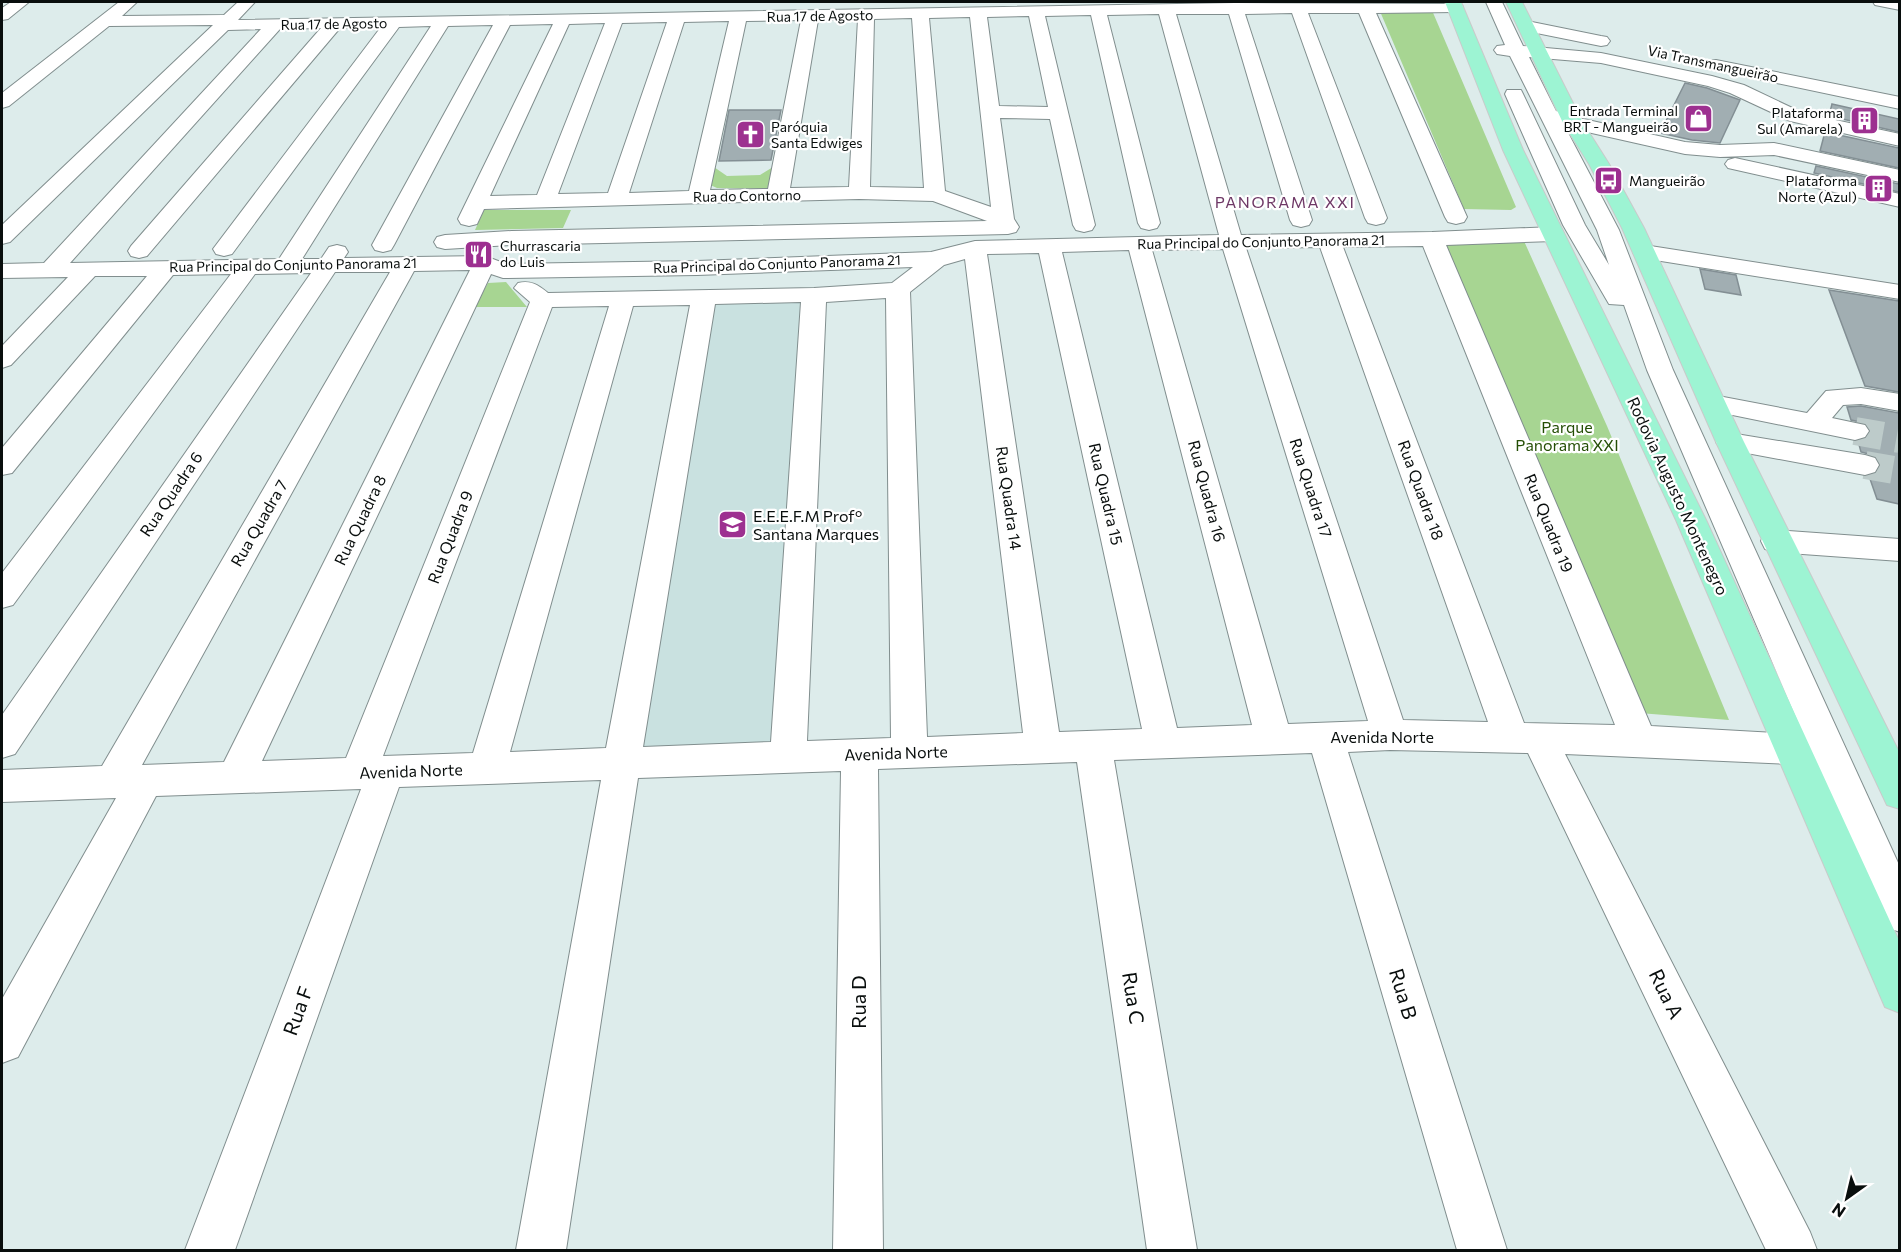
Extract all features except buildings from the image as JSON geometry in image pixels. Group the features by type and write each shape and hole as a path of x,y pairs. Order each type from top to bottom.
{"main road":[{"path":"1514,2 1521,45 1644,252 1776,541 1899,793"},
{"name":"Rodovia Augusto Montenegro","path":"1460,3 1514,150 1691,520 1899,992"}],"street":[{"path":"2,102 129,2"},
{"path":"2,237 247,2"},
{"path":"543,20 551,2"},
{"path":"1494,2 1521,45 1548,114 1572,133 1623,141 1773,172 1899,201"},
{"path":"1881,2 1899,5"},
{"path":"1460,3 1521,45 1617,60 1712,81 1737,89 1812,127 1899,147"},
{"name":"Rua 17 de Agosto","path":"103,21 274,25 503,22 1365,7 1460,3"},
{"path":"1365,7 1456,217"},
{"path":"1298,8 1376,218"},
{"path":"1166,9 1229,231"},
{"path":"1234,9 1301,220"},
{"path":"1098,10 1144,233"},
{"path":"1036,12 1084,225"},
{"path":"978,13 1004,223"},
{"path":"920,14 935,195"},
{"path":"859,193 866,15"},
{"path":"778,195 810,16"},
{"path":"698,197 738,18"},
{"path":"616,200 677,19"},
{"path":"457,242 478,203 563,20"},
{"path":"544,201 615,20"},
{"path":"224,249 394,22"},
{"path":"293,256 442,22"},
{"path":"383,245 503,22"},
{"path":"139,251 336,23"},
{"path":"58,261 274,25"},
{"path":"1521,45 1621,55 1899,118"},
{"path":"1521,45 1574,225 1660,370"},
{"name":"Via Transmangueirão","path":"1521,45 1899,103"},
{"path":"990,112 1058,113"},
{"path":"1785,112 1816,122 1899,140"},
{"path":"1572,133 1701,151 1802,147 1899,168"},
{"path":"1572,133 1660,370 1899,913"},
{"path":"1772,149 1899,176"},
{"name":"Rua do Contorno","path":"478,203 859,193 935,195 1004,223"},
{"name":"Rua Principal do Conjunto Panorama 21","path":"1433,228 1456,217 1548,224"},
{"name":"Rua Principal do Conjunto Panorama 21","path":"1229,231 1301,220 1399,218"},
{"name":"Rua Principal do Conjunto Panorama 21","path":"334,255 383,245 512,238 952,228 1004,223 1084,225 1144,233"},
{"name":"Rua Principal do Conjunto Panorama 21","path":"3,268 139,251 224,249 293,256 334,255 406,264 494,267 709,267 940,258 975,248 1049,245 1144,233 1229,231 1329,241 1433,228 1548,224"},
{"path":"494,267 543,300 814,295 898,290 940,258 952,228"},
{"name":"Rua Quadra 19","path":"1433,228 1639,741"},
{"name":"Rua Quadra 17","path":"1229,231 1390,735"},
{"name":"Rua Quadra 16","path":"1144,233 1274,739"},
{"name":"Rua Quadra 18","path":"1329,241 1526,738"},
{"name":"Rua Quadra 15","path":"1049,245 1163,743"},
{"name":"Rua Quadra 14","path":"975,248 1043,747"},
{"path":"1644,252 1899,292"},
{"name":"Rua Principal do Conjunto Panorama 21","path":"3,268 25,254 89,268 249,266 293,256"},
{"name":"Rua Quadra 6","path":"2,743 334,255"},
{"name":"Rua Quadra 7","path":"2,1041 129,782 406,264"},
{"path":"2,596 249,266"},
{"path":"2,466 167,267"},
{"name":"Rua Quadra 8","path":"235,778 494,267"},
{"path":"2,360 89,268"},
{"path":"898,290 909,752"},
{"path":"788,757 814,295"},
{"path":"541,1251 622,763 704,296"},
{"path":"487,768 623,299"},
{"name":"Rua Quadra 9","path":"372,773 543,300"},
{"path":"1812,423 1835,397 1861,396 1899,403"},
{"path":"1713,403 1855,431"},
{"path":"1730,442 1865,465"},
{"path":"1776,541 1899,550"},
{"name":"Avenida Norte","path":"2,786 1390,735 1639,741 1791,749"},
{"name":"Rua B","path":"1325,737 1482,1251"},
{"name":"Rua A","path":"1526,738 1792,1251"},
{"name":"Rua C","path":"1093,746 1172,1251"},
{"name":"Rua D","path":"858,1251 860,754"},
{"name":"Rua F","path":"210,1251 372,773"}],"shaded area":[{"name":"E.E.E.F.M Profº Santana Marques","path":"708,299 808,299 780,751 632,763"}],"green space":[{"path":"1431,8 1516,207 1511,210 1464,209 1379,9"},
{"path":"786,159 779,189 717,188 708,184 711,165 727,176 760,175"},
{"path":"484,210 571,210 563,228 475,230"},
{"name":"Parque Panorama XXI","path":"1524,241 1607,426 1729,720 1639,713 1440,245"},
{"path":"506,282 527,307 475,307 488,283"}],"tunnel":[{"path":"1855,431 1900,439"},
{"path":"1865,465 1900,471"}],"place":[{"name":"Entrada Terminal BRT - Mangueirão","path":"1699,119"},
{"name":"Plataforma Sul (Amarela)","path":"1864,121"},
{"name":"Paróquia Santa Edwiges","path":"750,135"},
{"name":"Mangueirão","path":"1608,181"},
{"name":"Plataforma Norte (Azul)","path":"1878,189"},
{"name":"Churrascaria do Luis","path":"479,254"},
{"name":"E.E.E.F.M Profº Santana Marques","path":"732,525"}],"district":[{"name":"PANORAMA XXI","path":"1285,202"}]}
